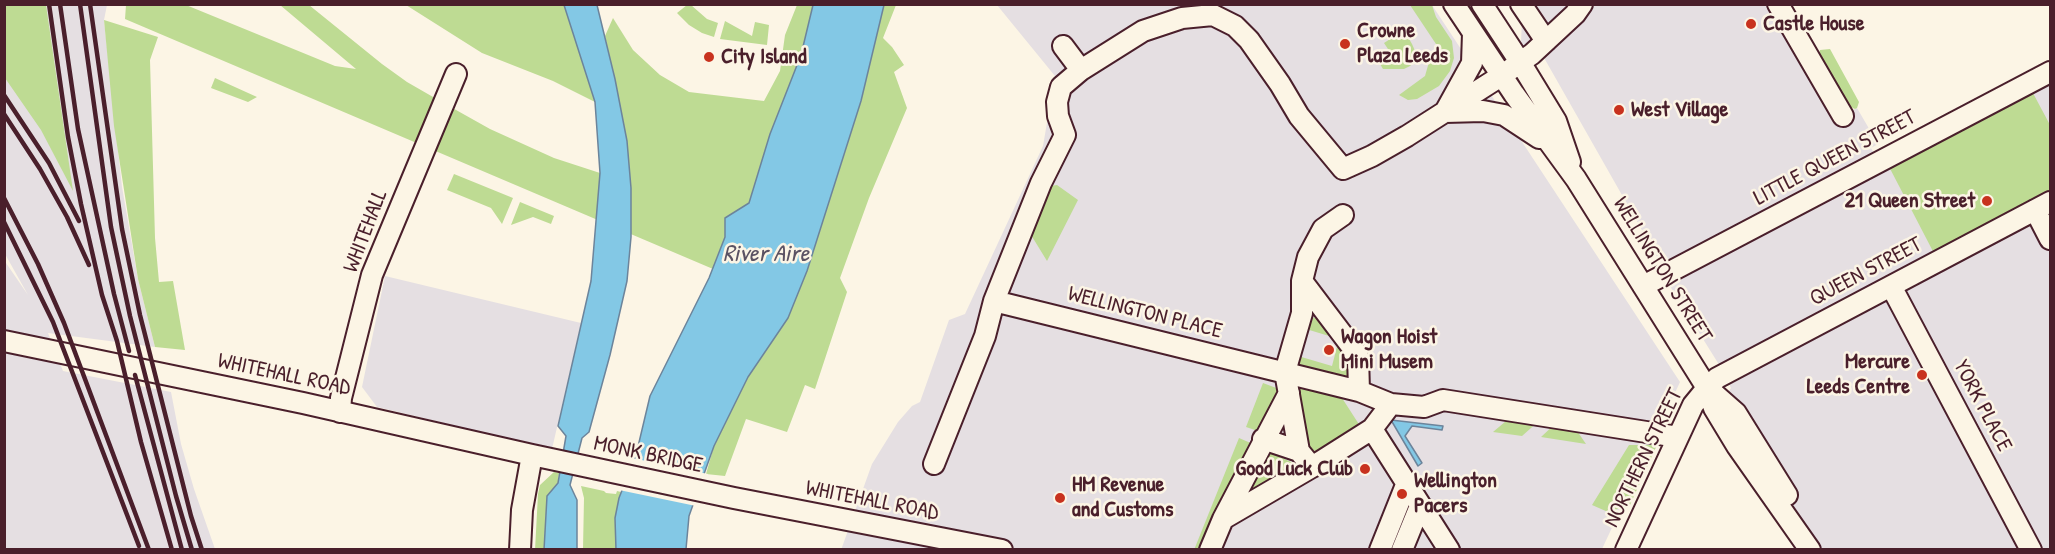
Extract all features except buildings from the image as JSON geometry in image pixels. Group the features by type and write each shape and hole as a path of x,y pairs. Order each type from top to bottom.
{"street":[{"name":"WELLINGTON STREET","path":"1454,4 1501,76 1576,178 1707,388 1714,408 1737,446 1810,549"},
{"name":"WELLINGTON STREET","path":"1482,4 1556,121 1576,178"},
{"path":"1521,4 1546,41"},
{"path":"934,464 985,336 994,301 1041,183 1065,135 1058,116 1057,102 1061,87 1082,70 1143,31 1182,18 1213,15 1235,26 1249,40 1280,84 1299,117 1343,169 1390,146 1501,76 1546,41 1575,14 1582,4"},
{"path":"1778,4 1843,116"},
{"path":"1445,112 1472,63 1473,33"},
{"path":"1063,46 1082,70"},
{"name":"LITTLE QUEEN STREET","path":"1643,286 2050,72"},
{"name":"WHITEHALL","path":"340,412 341,398 372,275 456,74"},
{"path":"1445,112 1483,111 1504,115 1551,146"},
{"path":"2043,206 2050,239"},
{"name":"QUEEN STREET","path":"1707,388 1723,375 2043,206"},
{"path":"1312,467 1299,451 1285,372 1302,313 1302,281 1308,257 1323,229 1343,215"},
{"path":"1302,281 1358,355 1359,392"},
{"name":"YORK PLACE","path":"1892,286 2031,549"},
{"name":"WELLINGTON PLACE","path":"994,301 1285,372 1359,392 1391,404 1424,407 1443,400 1678,437"},
{"name":"WHITEHALL ROAD","path":"4,341 552,459"},
{"name":"NORTHERN STREET","path":"1626,549 1693,405 1707,388"},
{"path":"1210,549 1263,439 1289,393"},
{"path":"1223,519 1372,429 1391,404"},
{"path":"1372,429 1449,549"},
{"path":"1263,439 1299,451"},
{"path":"520,549 522,510 532,455"},
{"name":"MONK BRIDGE","path":"552,459 734,498"},
{"path":"1380,549 1406,485"},
{"name":"WHITEHALL ROAD","path":"734,498 1002,549"},
{"path":"1402,549 1420,506"}],"shaded area":[{"path":"5,5 107,5 104,20 122,187 138,279 155,347 48,333 63,371 171,392 181,444 215,549 5,549 4,260 28,295 5,254"},
{"path":"997,5 1432,5 1680,382 1602,549 841,550 872,464 898,422 912,406 920,402 949,320 965,314 1043,146 1055,76"},
{"path":"1511,5 1778,5 1843,115 1857,108 1878,144 1871,148 1879,162 2050,72 2050,549 1820,549 1730,412 1724,397 1731,388 1718,363 1668,283 1656,255 1543,56 1520,62 1522,21"},
{"path":"385,276 581,323 552,449 377,407 362,387"}],"green space":[{"path":"4,5 46,5 73,191 41,130 5,78"},
{"path":"126,5 186,5 335,66 356,69 280,5 309,5 382,64 440,101 490,129 554,158 600,173 630,186 627,141 605,36 613,18 633,50 660,75 689,92 764,101 780,71 785,35 797,5 817,5 809,263 861,101 884,5 896,5 883,38 904,65 894,72 907,108 869,198 840,278 847,292 815,389 805,385 787,432 746,419 725,476 706,474 714,446 748,377 788,318 793,303 125,19"},
{"path":"406,5 564,5 591,77 595,102 553,81 482,53"},
{"path":"687,5 691,5 707,19 718,23 714,37 689,25 677,13"},
{"path":"1410,5 1432,5 1436,17 1452,41 1454,58 1450,71 1439,86 1417,99 1408,100 1399,95 1425,76 1429,62 1436,54 1438,47"},
{"path":"104,20 158,37 150,60 155,238 159,282 173,281 185,350 155,347 138,279 114,126"},
{"path":"725,21 752,36 755,22 769,25 767,45 720,39"},
{"path":"1404,30 1416,53 1415,61 1404,69 1383,69 1380,64 1392,55 1384,43"},
{"path":"1830,49 1859,102 1855,109 1842,103 1818,61 1820,50"},
{"path":"215,78 257,97 248,102 211,88"},
{"path":"2026,80 2050,125 2050,202 1938,261 1885,159"},
{"path":"454,174 513,198 502,224 491,208 447,190"},
{"path":"1057,185 1078,200 1047,261 1028,230 1044,187"},
{"path":"520,202 554,216 551,224 533,217 511,225"},
{"path":"1311,317 1328,321 1354,357 1346,385 1291,368 1304,321","holes":["1306,329 1339,339 1332,366 1298,356"]},
{"path":"1263,383 1279,389 1278,400 1261,432 1246,427"},
{"path":"1299,388 1342,398 1362,429 1321,453 1307,448"},
{"path":"1512,416 1540,420 1522,436 1493,432"},
{"path":"1556,423 1573,425 1586,444 1541,437"},
{"path":"1239,438 1253,444 1198,549 1194,550"},
{"path":"1629,445 1657,445 1630,505 1608,512 1592,505"},
{"path":"1264,450 1298,465 1236,504"},
{"path":"554,472 559,473 558,483 547,496 544,549 535,550 540,485"},
{"path":"581,486 606,493 621,492 615,518 616,549 583,549 584,498"}],"water":[{"path":"564,5 597,5 627,141 631,188 631,237 627,281 610,355 589,432 582,438 570,485 577,500 577,549 544,550 547,496 558,483 566,436 558,426 591,281 600,173 595,102"},
{"name":"River Aire","path":"813,5 884,5 861,101 807,271 788,318 748,377 714,446 689,516 686,549 616,550 615,518 619,498 636,455 650,396 709,278 725,237 725,218 749,203 770,134 801,55"},
{"path":"1391,420 1443,426 1442,430 1412,426 1405,436 1422,463 1418,466"}],"pier":[{"path":"632,458 708,474 696,506 619,490"}],"railway":[{"path":"49,4 68,137 81,204 102,295 117,341 141,442 172,550"},
{"path":"60,4 78,129 114,294 129,351"},
{"path":"80,4 111,227 130,316 192,550"},
{"path":"90,4 122,229 140,315 191,516 202,550"},
{"path":"4,95 49,163 79,221"},
{"path":"4,114 40,169 67,217 89,265"},
{"path":"4,198 38,264 64,323 149,550"},
{"path":"4,222 53,322 139,546"},
{"path":"135,375 182,550"}],"place":[{"name":"Castle House","path":"1751,24"},
{"name":"Crowne Plaza Leeds","path":"1345,44"},
{"name":"City Island","path":"709,57"},
{"name":"West Village","path":"1619,110"},
{"name":"21 Queen Street","path":"1987,201"},
{"name":"Wagon Hoist Mini Musem","path":"1329,350"},
{"name":"Mercure Leeds Centre","path":"1922,375"},
{"name":"Good Luck Club","path":"1365,469"},
{"name":"Wellington Pacers","path":"1402,494"},
{"name":"HM Revenue and Customs","path":"1060,498"}]}
